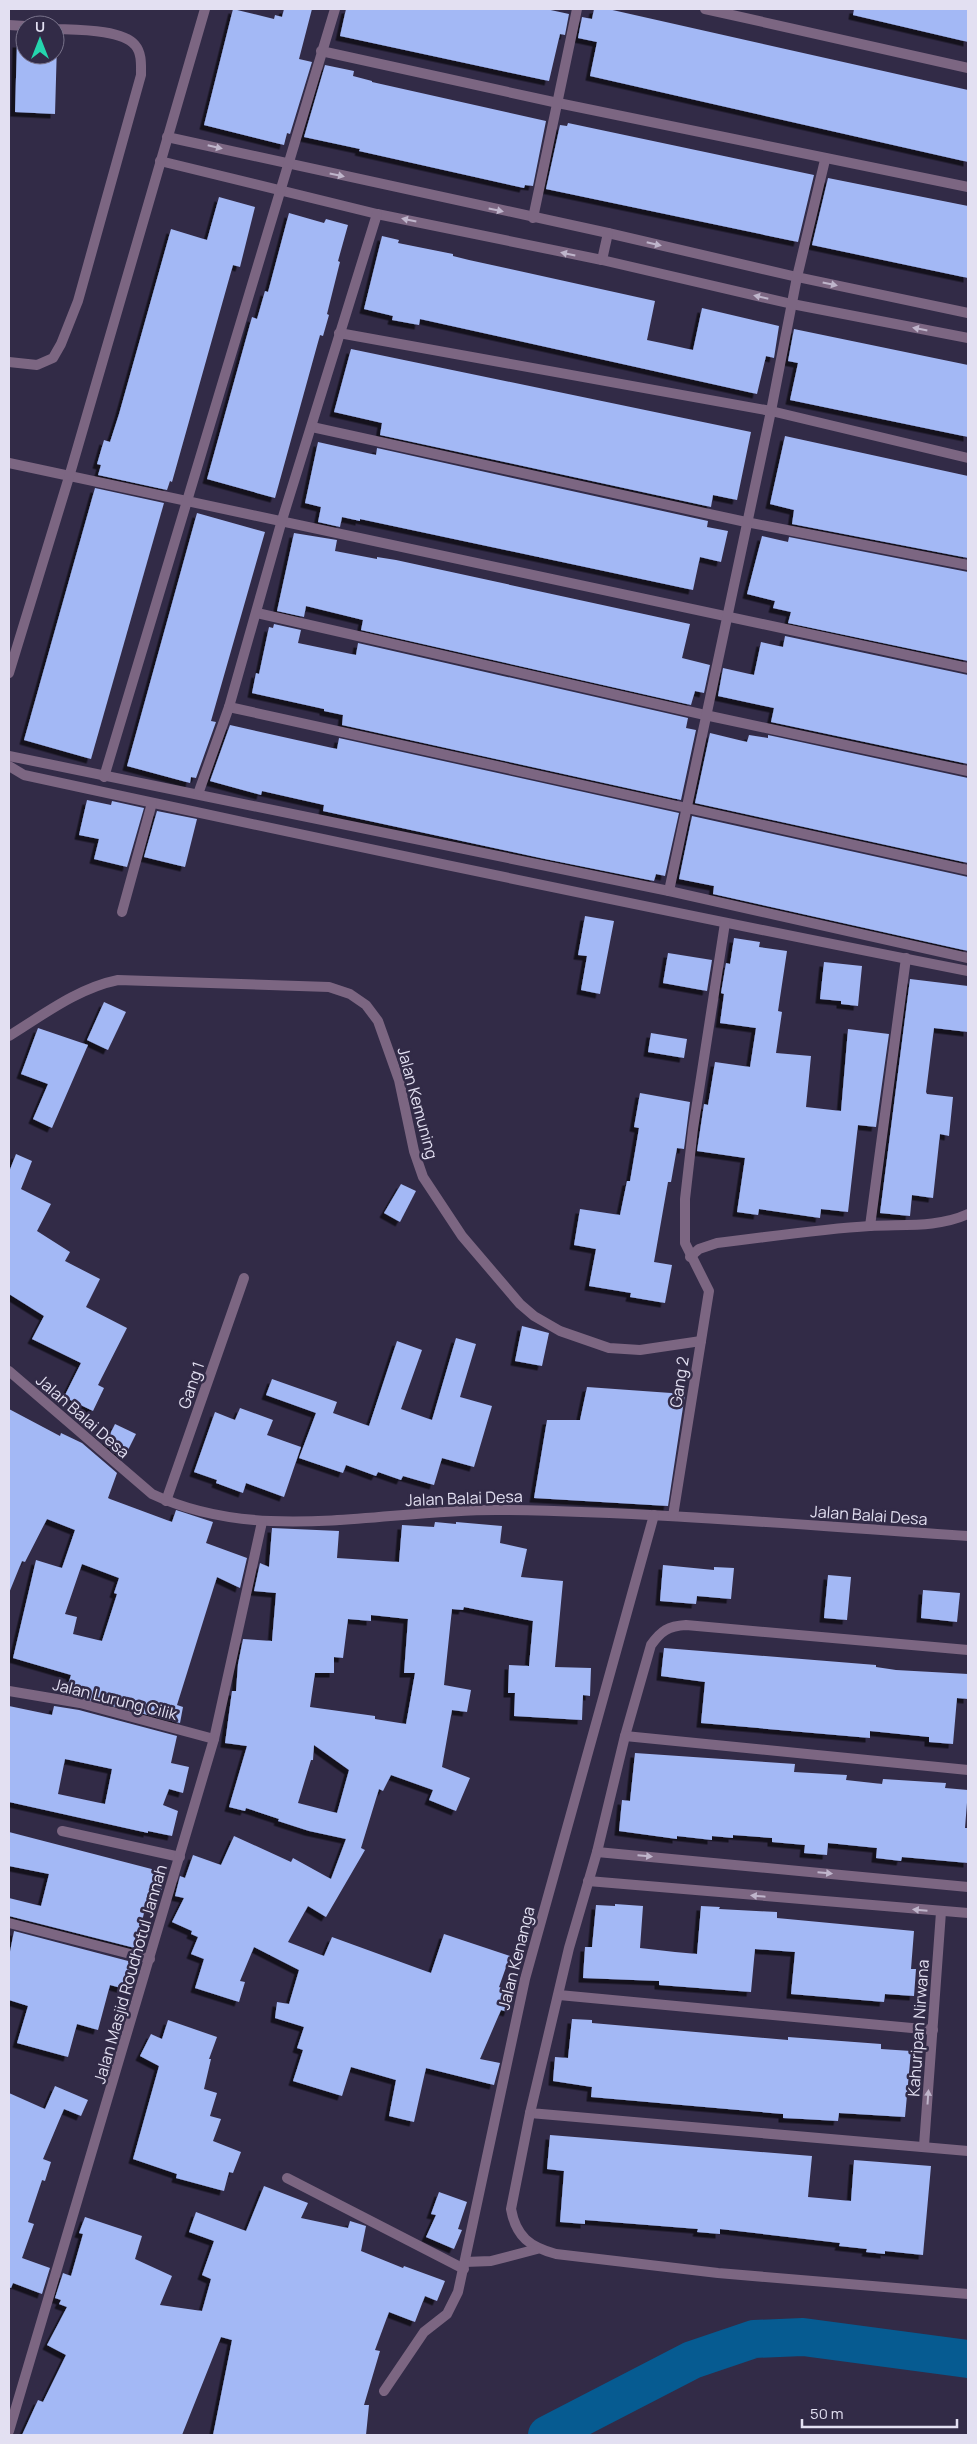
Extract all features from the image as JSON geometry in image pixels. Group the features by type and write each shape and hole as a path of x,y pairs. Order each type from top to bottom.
{"street":[{"path":"9,673 69,477 205,9"},
{"path":"104,777 335,9"},
{"path":"532,218 577,9"},
{"path":"705,9 968,68"},
{"path":"9,362 37,365 53,358 60,344 78,301 141,75 141,58 136,45 128,39 113,34 65,30"},
{"path":"321,51 825,160 968,187"},
{"path":"167,137 532,218 608,233 797,277 968,313"},
{"path":"668,891 771,412 797,277 825,160"},
{"path":"160,161 377,214 602,260 792,304 968,338"},
{"path":"198,794 229,707 258,612 282,520 377,214"},
{"path":"602,260 608,233"},
{"path":"339,333 771,412 968,458"},
{"path":"312,427 746,522 968,565"},
{"path":"9,462 69,477 282,520 968,668"},
{"path":"258,612 705,715 968,771"},
{"path":"229,707 968,870"},
{"path":"9,756 104,777 198,794 668,891 968,958"},
{"path":"9,766 24,774 152,803 725,924 968,971"},
{"path":"122,912 152,803"},
{"name":"Gang 2","path":"673,1516 709,1291 690,1257 685,1243 685,1199 693,1129 725,924"},
{"path":"870,1226 906,958"},
{"name":"Jalan Kemuning","path":"9,1036 83,992 101,984 118,980 329,987 350,994 366,1005 378,1020 399,1080 414,1151 423,1177 462,1236 520,1304 534,1316 560,1332 609,1348 640,1350 701,1341"},
{"path":"690,1257 699,1249 717,1243 870,1226 916,1225 942,1222 968,1214"},
{"name":"Gang 1","path":"166,1501 244,1278"},
{"name":"Jalan Balai Desa","path":"9,1371 152,1494 166,1501 239,1519 262,1522 501,1510 673,1516 968,1536"},
{"name":"Jalan Kenanga","path":"384,2391 424,2332 451,2309 458,2292 525,1979 654,1515"},
{"name":"Jalan Masjid Roudhotul Jannah","path":"9,2431 214,1739 262,1522"},
{"path":"968,1650 686,1625 671,1626 660,1633 651,1645 625,1736 530,2114 511,2209 513,2223 521,2238 537,2249 556,2254 718,2273 968,2294"},
{"name":"Jalan Lurung Cilik","path":"9,1691 65,1700 214,1739"},
{"path":"625,1736 968,1770"},
{"path":"62,1831 180,1857"},
{"path":"597,1852 968,1887"},
{"path":"588,1881 968,1913"},
{"name":"Kahuripan Nirwana","path":"924,2146 941,1912"},
{"path":"9,1923 150,1959"},
{"path":"559,1995 933,2030"},
{"path":"530,2114 968,2151"},
{"path":"287,2178 464,2266 537,2249"}],"building":[{"path":"233,9 274,19 275,15 282,17 284,9 312,9 299,59 312,62 290,134 287,133 284,145 204,125"},
{"path":"346,9 546,9 569,14 565,35 560,34 549,81 340,36"},
{"path":"594,9 608,9 968,90 968,162 590,76 597,42 578,38 582,17 592,19"},
{"path":"854,9 968,9 968,42 853,15"},
{"path":"16,65 56,65 55,114 15,112"},
{"path":"325,65 354,71 353,76 372,82 546,121 533,186 525,185 524,188 304,137"},
{"path":"568,123 814,175 798,242 546,189 560,125 567,126"},
{"path":"828,178 968,206 968,278 812,245"},
{"path":"219,197 255,207 240,267 233,265 172,482 170,481 167,490 98,475 101,465 97,464 104,440 110,442 119,414 171,229 207,240"},
{"path":"289,213 324,223 326,219 348,225 338,261 340,262 327,314 329,315 323,336 320,335 275,498 207,479 252,317 257,319 265,291 268,292"},
{"path":"382,236 399,240 398,243 453,254 453,256 469,260 655,301 647,340 693,350 702,308 779,326 774,358 766,356 757,394 420,319 419,325 392,320 393,316 364,309"},
{"path":"794,329 968,365 968,437 790,400 798,363 788,361"},
{"path":"351,349 751,432 737,500 713,495 711,507 380,435 382,423 334,412"},
{"path":"785,436 968,476 968,558 792,524 794,510 770,504"},
{"path":"318,442 376,455 377,448 708,521 707,527 728,531 721,562 700,557 693,590 360,519 360,521 342,517 340,527 318,522 321,507 305,503"},
{"path":"95,488 164,503 91,759 24,740"},
{"path":"197,513 265,532 211,721 216,722 196,778 191,777 190,783 127,766"},
{"path":"294,533 337,540 335,551 377,559 377,557 396,560 690,624 682,658 710,665 704,693 695,691 691,705 361,630 363,620 306,606 304,617 277,611"},
{"path":"762,536 788,542 789,537 968,572 968,661 788,623 791,612 773,608 775,601 747,594"},
{"path":"274,624 301,630 298,643 356,655 358,643 688,718 686,728 696,730 681,800 342,725 343,715 252,693 256,673 259,674 269,627 273,628"},
{"path":"785,636 968,675 968,764 771,722 774,708 718,696 723,668 754,675 761,642 783,647"},
{"path":"230,725 337,749 339,738 679,813 665,876 656,874 654,881 545,859 323,811 324,805 262,791 261,795 210,781"},
{"path":"710,733 747,742 749,735 768,738 768,735 968,778 968,863 695,803"},
{"path":"87,800 111,805 112,801 144,808 127,867 94,859 99,839 79,835"},
{"path":"157,811 197,819 185,867 144,857"},
{"path":"692,816 968,877 968,951 713,894 714,886 679,879"},
{"path":"585,916 614,921 600,994 581,990 587,956 578,955"},
{"path":"734,938 760,942 759,947 787,951 778,1011 782,1012 776,1053 811,1056 806,1107 841,1111 848,1029 889,1034 876,1127 858,1125 848,1212 821,1209 820,1218 759,1209 758,1215 737,1212 745,1158 697,1151 704,1104 708,1105 715,1062 750,1067 756,1028 720,1023 724,994 721,993 726,963 730,964"},
{"path":"668,953 712,960 707,991 663,983"},
{"path":"824,962 862,966 858,1006 841,1004 841,1001 820,999"},
{"path":"910,979 968,986 968,1032 934,1028 926,1092 927,1094 953,1097 949,1136 940,1134 933,1198 912,1195 910,1216 880,1213"},
{"path":"104,1002 126,1012 108,1050 87,1040"},
{"path":"38,1028 88,1045 52,1128 33,1119 48,1084 21,1074"},
{"path":"651,1033 687,1039 684,1058 648,1052"},
{"path":"640,1093 690,1102 684,1149 677,1148 671,1182 668,1182 654,1262 672,1265 665,1303 630,1297 631,1293 589,1286 596,1249 574,1245 580,1209 620,1215 627,1181 630,1181 639,1128 634,1127"},
{"path":"16,1154 32,1161 21,1189 51,1204 37,1231 70,1252 65,1261 100,1279 86,1307 127,1328 98,1385 104,1388 93,1411 64,1397 81,1363 32,1339 44,1316 9,1294 9,1172"},
{"path":"401,1184 416,1191 400,1222 384,1213"},
{"path":"522,1326 549,1333 542,1366 515,1361"},
{"path":"456,1338 476,1344 460,1397 492,1406 474,1467 442,1458 434,1485 403,1476 401,1480 378,1472 376,1476 346,1465 343,1473 299,1458 316,1413 266,1395 272,1379 337,1402 333,1413 369,1426 397,1341 422,1350 401,1409 432,1420"},
{"path":"587,1387 685,1394 668,1506 534,1498 547,1420 580,1420"},
{"path":"240,1408 273,1420 267,1435 301,1447 284,1497 246,1483 243,1493 216,1483 217,1480 194,1472 215,1412 235,1420"},
{"path":"9,1409 60,1436 61,1433 82,1443 117,1473 108,1498 172,1522 176,1510 213,1522 206,1543 247,1558 240,1588 217,1577 177,1705 183,1707 180,1723 65,1694 71,1675 13,1658 36,1560 62,1568 75,1530 47,1519 25,1562 22,1561 9,1593","holes":["82,1564 119,1578 114,1593 117,1594 102,1641 73,1634 77,1617 65,1614"]},
{"path":"115,1424 136,1434 123,1460 105,1444"},
{"path":"435,1522 502,1526 500,1543 527,1549 521,1577 563,1581 555,1667 591,1668 590,1696 583,1695 582,1720 514,1716 515,1693 508,1693 509,1665 529,1666 533,1621 464,1607 463,1610 452,1609 444,1685 471,1690 467,1712 452,1710 442,1767 470,1778 456,1811 429,1800 433,1790 391,1775 383,1791 379,1789 361,1848 365,1850 326,1917 308,1906 288,1942 324,1956 332,1937 431,1973 444,1934 510,1956 499,1987 515,1993 508,2012 501,2010 480,2059 500,2063 494,2085 426,2068 414,2122 389,2116 396,2080 351,2067 342,2096 293,2081 303,2050 297,2048 304,2027 275,2018 277,2002 289,2004 299,1970 254,1947 240,1981 245,1982 239,2002 195,1988 204,1959 191,1954 198,1937 191,1934 192,1931 172,1922 184,1898 175,1896 180,1876 185,1878 193,1855 221,1865 234,1836 291,1862 293,1858 331,1879 346,1839 309,1831 246,1808 245,1811 229,1807 247,1746 225,1743 232,1691 236,1691 238,1664 243,1639 272,1641 276,1593 254,1591 260,1563 269,1567 272,1528 339,1531 337,1558 399,1562 402,1525 434,1527","holes":["371,1615 408,1619 404,1673 415,1673 406,1724 375,1719 375,1716 310,1707 315,1673 334,1673 334,1657 343,1658 348,1619 371,1621","314,1745 349,1770 337,1813 298,1803 311,1760 313,1760"]},
{"path":"663,1565 714,1570 714,1567 734,1568 731,1599 697,1596 696,1604 660,1601"},
{"path":"828,1575 851,1577 847,1620 824,1618"},
{"path":"923,1590 960,1593 957,1622 921,1618"},
{"path":"664,1648 876,1665 876,1667 896,1670 968,1674 968,1699 957,1698 953,1744 929,1742 929,1737 870,1731 870,1738 701,1723 705,1682 661,1676"},
{"path":"9,1706 52,1715 54,1706 79,1710 177,1736 171,1763 189,1767 183,1793 169,1789 163,1805 178,1811 172,1836 148,1831 148,1833 9,1802","holes":["65,1759 112,1769 105,1804 58,1794"]},
{"path":"635,1753 795,1764 794,1772 847,1775 846,1780 882,1784 883,1779 946,1783 945,1788 968,1790 965,1828 968,1828 968,1863 902,1857 901,1861 876,1858 877,1848 828,1843 827,1855 804,1853 805,1845 772,1842 772,1838 733,1835 733,1838 712,1836 712,1840 677,1836 677,1839 619,1831 622,1800 630,1801"},
{"path":"9,1832 167,1873 161,1892 150,1890 135,1948 9,1916 9,1898 41,1906 49,1874 9,1866"},
{"path":"615,1904 643,1906 640,1948 697,1954 701,1906 720,1907 719,1909 777,1912 777,1918 914,1931 911,1969 916,1969 914,1996 885,1994 884,2002 791,1994 795,1952 755,1949 751,1992 659,1985 659,1981 583,1978 585,1947 592,1947 596,1905 615,1906"},
{"path":"14,1931 132,1962 125,1989 110,1985 98,2030 77,2024 68,2057 17,2043 28,2006 9,2000 9,1957"},
{"path":"572,2019 592,2020 592,2023 788,2040 788,2037 881,2044 881,2049 911,2051 905,2117 839,2113 838,2121 783,2118 783,2114 591,2097 592,2087 553,2081 555,2057 568,2058"},
{"path":"168,2020 217,2037 209,2059 211,2059 204,2089 217,2093 210,2116 221,2119 213,2141 241,2152 233,2173 229,2172 224,2191 176,2178 177,2174 133,2159 159,2066 140,2056 151,2034 162,2039"},
{"path":"55,2086 88,2100 81,2116 64,2109 43,2159 51,2162 45,2181 42,2180 28,2222 34,2224 22,2258 50,2268 42,2294 13,2283 11,2288 9,2287 9,2093 45,2109"},
{"path":"550,2135 812,2156 808,2197 851,2201 854,2160 931,2166 923,2255 885,2251 885,2254 866,2252 867,2249 839,2246 840,2243 720,2229 720,2234 697,2232 698,2229 585,2220 585,2224 560,2222 564,2171 547,2169"},
{"path":"264,2186 308,2203 301,2218 348,2228 350,2221 366,2226 361,2251 403,2268 404,2266 445,2281 437,2301 425,2296 415,2322 389,2312 375,2350 380,2351 364,2405 369,2405 366,2435 213,2435 232,2340 221,2337 182,2435 22,2435 38,2400 43,2402 66,2355 47,2345 67,2307 59,2304 61,2300 55,2298 63,2273 71,2276 83,2234 79,2233 85,2217 142,2236 135,2259 172,2276 160,2305 202,2311 211,2279 202,2275 214,2241 189,2232 196,2212 246,2231"},
{"path":"439,2192 467,2202 458,2229 462,2230 454,2249 426,2237 436,2215 431,2214"}],"waterway":[{"path":"547,2435 692,2360 754,2339 803,2337 968,2359"}]}
